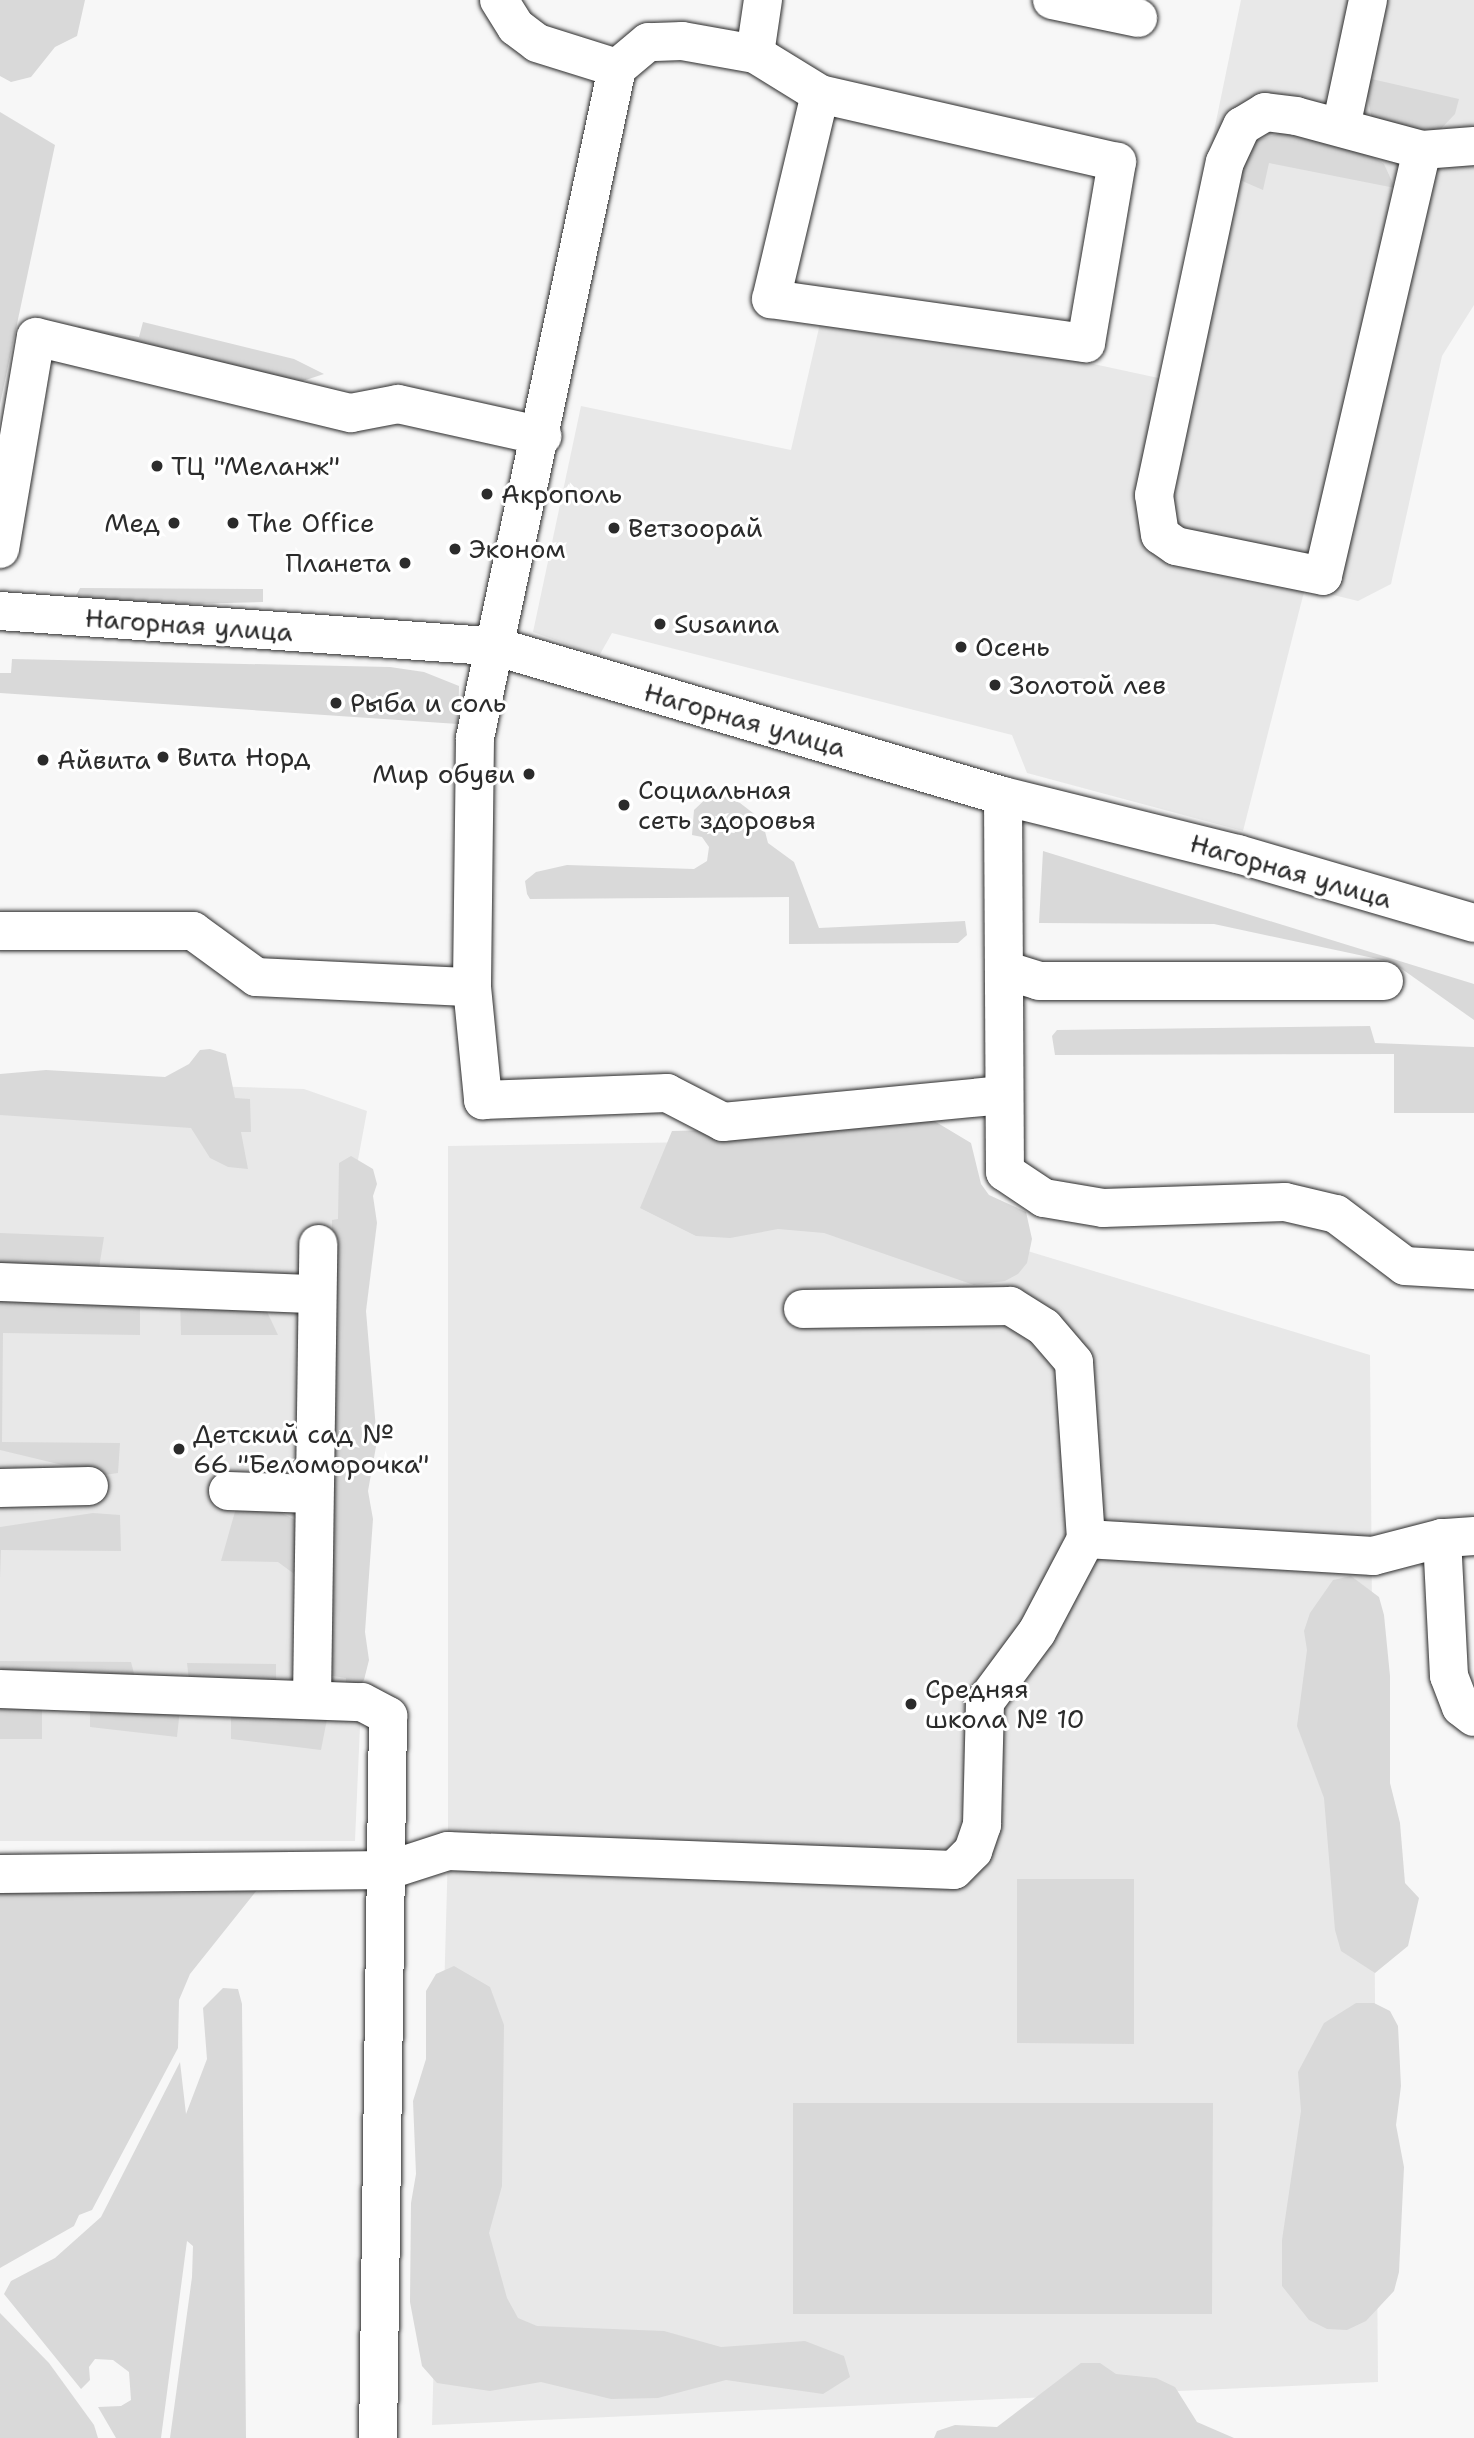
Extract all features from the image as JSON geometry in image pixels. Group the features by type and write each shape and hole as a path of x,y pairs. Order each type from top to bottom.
{"street":[{"path":"499,0 516,27 537,43 617,68"},
{"path":"755,54 763,0"},
{"path":"1052,0 1138,18"},
{"path":"1341,127 1368,0"},
{"path":"820,94 771,299 1086,343 1117,162 820,94 755,54 682,41 648,42 617,68 542,436 475,738 472,987 483,1100 667,1093 723,1122 1004,1095"},
{"path":"1422,150 1323,576 1176,546 1160,535 1154,495 1225,162 1242,126 1265,112 1341,127 1422,150 1474,146"},
{"path":"0,549 36,337 351,413 398,404 542,436"},
{"name":"Нагорная улица","path":"0,611 497,647 1003,796 1238,854 1474,923"},
{"path":"1003,796 1005,1172 1044,1198 1103,1208 1284,1202 1336,1214 1405,1266 1474,1270"},
{"path":"0,931 192,931 256,977 472,987"},
{"path":"1004,970 1039,981 1384,981"},
{"path":"312,1700 318,1244"},
{"path":"0,1282 161,1300 317,1294"},
{"path":"0,1874 389,1870 448,1851 954,1870 974,1851 982,1825 985,1702 1037,1632 1086,1539 1074,1362 1044,1327 1010,1306 803,1309"},
{"path":"0,1488 89,1486"},
{"path":"228,1491 313,1494"},
{"path":"1086,1539 1373,1556 1458,1537 1449,1676 1461,1707 1474,1717"},
{"path":"0,1689 155,1683 312,1700 362,1702 388,1716 389,1870 378,2438"}],"shaded area":[{"path":"0,0 85,0 77,36 55,47 31,77 11,82 0,76"},
{"path":"1241,0 1474,0 1474,305 1442,356 1391,584 1358,601 1305,588 1243,831 1027,773 1012,735 612,633 599,656 533,632 581,406 791,450 824,306 1163,379"},
{"path":"1363,77 1459,99 1455,114 1436,134 1372,119"},
{"path":"0,112 55,145 0,404"},
{"path":"1281,133 1359,148 1384,164 1395,188 1269,163 1263,190 1233,177 1255,141"},
{"path":"143,322 294,359 324,374 281,388 74,337 78,326 139,337"},
{"path":"80,588 263,589 263,602 70,607"},
{"path":"12,659 390,667 424,672 459,686 458,724 0,693 0,673 11,673"},
{"path":"713,792 740,803 762,820 768,843 794,862 819,928 965,921 967,935 958,943 789,944 789,897 530,899 527,894 525,881 536,872 567,865 694,869 707,861 709,847 702,837 692,835 694,810"},
{"path":"1043,851 1474,984 1474,1020 1392,962 1214,924 1039,923"},
{"path":"1370,1026 1375,1043 1474,1047 1474,1113 1394,1113 1394,1054 1055,1055 1052,1036 1057,1030"},
{"path":"210,1049 226,1054 235,1098 250,1099 251,1132 241,1132 248,1169 228,1167 210,1158 191,1128 0,1115 0,1074 46,1070 165,1077 189,1064 200,1050"},
{"name":"Детский сад № 66 \"Беломорочка\"","path":"0,1080 304,1089 367,1111 355,1176 362,1680 355,1841 0,1841"},
{"path":"917,1117 931,1119 971,1143 981,1184 989,1195 1026,1212 1032,1239 1027,1263 1018,1274 1005,1281 974,1285 824,1233 778,1229 730,1238 696,1236 640,1208 672,1131 880,1126"},
{"name":"Средняя школа № 10","path":"887,1139 995,1241 1370,1355 1378,2382 432,2425 448,1851 448,1146"},
{"path":"351,1156 373,1169 377,1184 373,1196 377,1223 366,1311 377,1441 368,1491 373,1519 365,1632 369,1660 364,1680 358,1687 346,1689 346,1678 326,1675 332,1220 338,1219 339,1163"},
{"path":"0,1233 104,1237 99,1268 0,1264"},
{"path":"0,1298 140,1303 140,1335 3,1333 2,1442 120,1443 118,1473 104,1475 0,1450"},
{"path":"180,1300 262,1301 278,1335 181,1335"},
{"path":"236,1508 276,1510 301,1523 305,1582 278,1562 221,1561"},
{"path":"93,1513 120,1515 121,1551 1,1550 0,1579 0,1527"},
{"path":"1351,1576 1379,1597 1384,1615 1390,1676 1390,1783 1400,1823 1405,1883 1419,1898 1408,1946 1375,1973 1341,1951 1335,1930 1324,1798 1297,1726 1307,1650 1304,1631 1310,1613 1333,1580"},
{"path":"0,1661 131,1662 135,1677 17,1678 0,1668"},
{"path":"187,1663 276,1664 276,1682 189,1681"},
{"path":"0,1706 42,1707 42,1739 0,1739"},
{"path":"90,1708 180,1709 177,1737 90,1727"},
{"path":"231,1711 328,1714 321,1750 231,1739"},
{"path":"1017,1879 1134,1879 1134,2044 1017,2043"},
{"path":"0,1884 257,1890 190,1974 179,2000 178,2048 92,2210 79,2215 74,2226 0,2268"},
{"path":"454,1966 490,1987 504,2025 502,2186 489,2233 507,2298 518,2318 537,2326 664,2331 721,2347 805,2341 844,2356 850,2377 823,2394 726,2380 658,2398 611,2399 541,2382 490,2391 437,2383 422,2366 410,2302 411,2203 416,2174 413,2101 426,2059 426,1991 436,1974"},
{"path":"223,1988 238,1989 242,2004 246,2438 170,2438 192,2277 193,2246 187,2241 161,2438 116,2438 98,2407 121,2406 131,2400 129,2372 113,2360 95,2359 89,2367 90,2380 81,2389 4,2294 11,2281 55,2258 101,2217 180,2062 186,2114 207,2059 203,2008"},
{"path":"1356,2003 1374,2003 1390,2011 1398,2026 1401,2086 1396,2125 1404,2167 1399,2272 1394,2291 1366,2321 1347,2330 1327,2329 1309,2320 1282,2286 1282,2240 1301,2111 1298,2072 1324,2023"},
{"path":"793,2103 1213,2103 1212,2314 793,2314"},
{"path":"0,2313 49,2363 94,2425 98,2438 0,2438"},
{"path":"1081,2363 1100,2363 1116,2374 1156,2378 1175,2387 1197,2422 1234,2438 934,2438 937,2431 955,2425 997,2427"}],"place":[{"name":"ТЦ \"Меланж\"","path":"157,466"},
{"name":"Акрополь","path":"487,494"},
{"name":"Мед","path":"174,523"},
{"name":"The Office","path":"233,523"},
{"name":"Ветзоорай","path":"614,528"},
{"name":"Эконом","path":"455,549"},
{"name":"Планета","path":"405,563"},
{"name":"Susanna","path":"660,624"},
{"name":"Осень","path":"961,647"},
{"name":"Золотой лев","path":"995,685"},
{"name":"Рыба и соль","path":"336,703"},
{"name":"Вита Норд","path":"163,757"},
{"name":"Айвита","path":"43,760"},
{"name":"Мир обуви","path":"529,774"},
{"name":"Социальная сеть здоровья","path":"624,805"},
{"name":"Детский сад № 66 \"Беломорочка\"","path":"179,1449"},
{"name":"Средняя школа № 10","path":"911,1704"}]}
